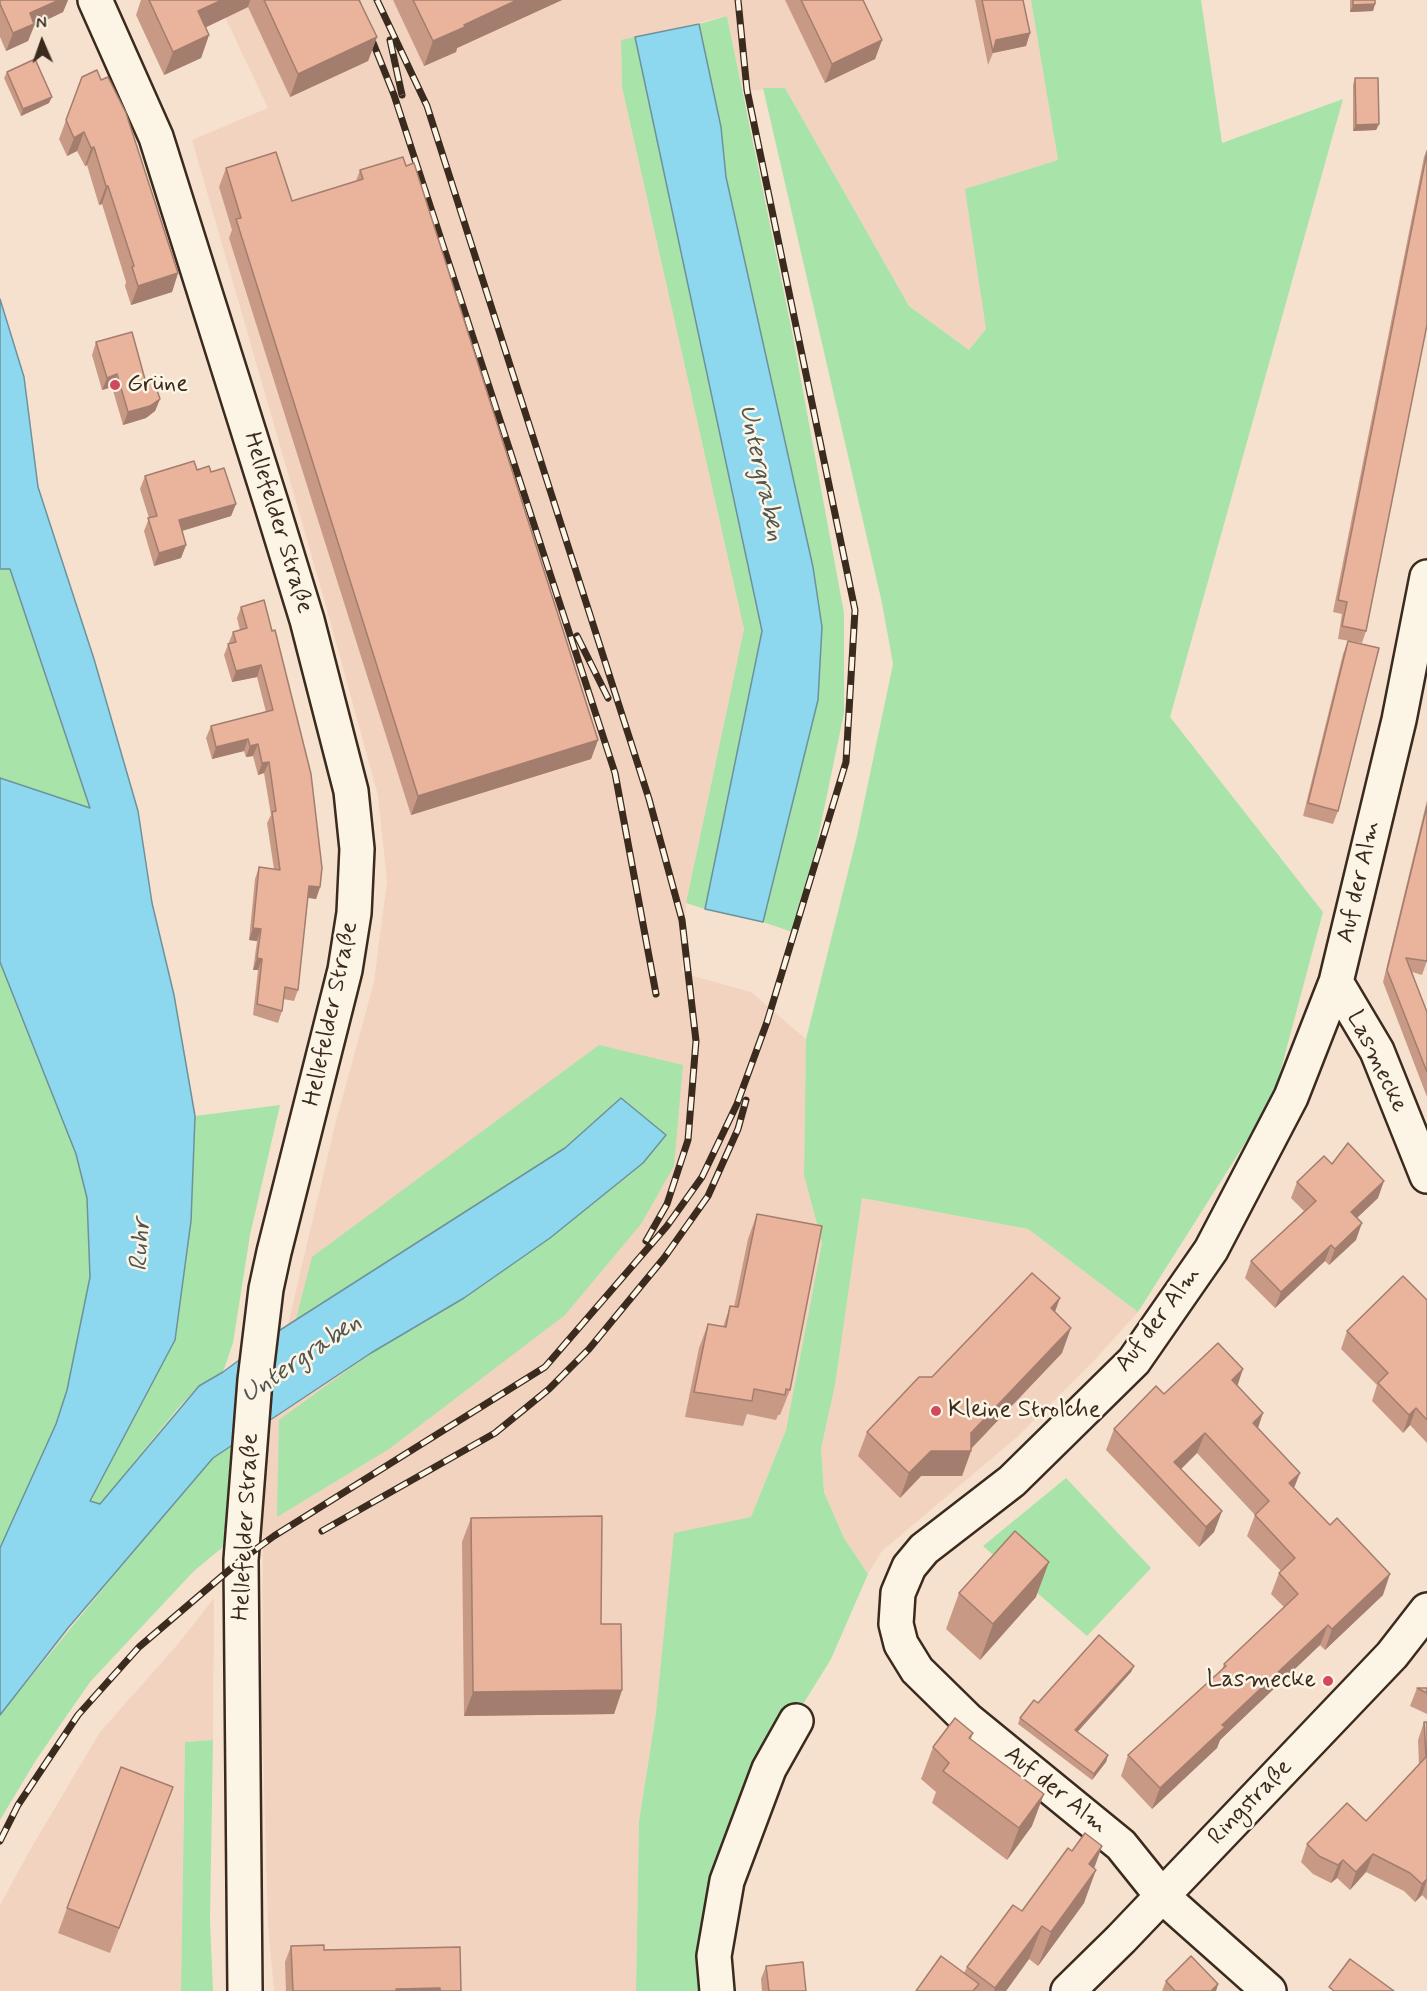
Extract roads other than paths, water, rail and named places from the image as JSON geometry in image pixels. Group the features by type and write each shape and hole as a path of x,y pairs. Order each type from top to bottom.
{"street":[{"name":"Hellefelder Straße","path":"94,0 156,137 307,620 351,790 357,849 354,913 345,970 266,1288 255,1380 241,1560 245,1991"},
{"name":"Auf der Alm","path":"1269,1991 1162,1896 1122,1845 969,1720 917,1670 901,1644 896,1624 898,1593 909,1567 924,1549 1012,1481 1134,1361 1211,1250 1291,1097 1336,982 1399,720 1427,577"},
{"name":"Lasmecke","path":"1336,982 1377,1051 1427,1176"},
{"name":"Ringstraße","path":"1068,1991 1392,1655 1427,1610"},
{"path":"717,1991 714,1956 727,1881 769,1769 796,1721"}],"water":[{"name":"Untergraben","path":"699,24 721,127 726,177 813,567 822,627 818,700 763,922 705,909 762,631 635,37"},
{"path":"0,299 24,377 38,487 94,659 138,811 152,903 174,995 195,1116 191,1221 175,1340 90,1501 100,1504 199,1386 223,1372 277,1332 565,1148 621,1098 666,1135 643,1163 550,1238 464,1298 371,1353 213,1458 68,1628 0,1715 0,1548 56,1424 67,1390 90,1277 87,1198 76,1154 0,962 0,778 90,808 10,569 0,569"}],"railway":[{"path":"356,0 394,95 615,773 656,994"},
{"path":"377,0 427,106 649,799 682,920 696,1041 688,1140 667,1204 646,1241"},
{"path":"0,1841 18,1805 78,1715 139,1647 241,1560 274,1536 545,1367 667,1226 702,1177 737,1104 767,1022 846,762 855,610 747,90 738,0"},
{"path":"390,40 402,95"},
{"path":"577,636 608,698"},
{"path":"322,1531 495,1433 549,1389 589,1349 664,1258 708,1196 738,1129 746,1100"}],"place":[{"name":"Grüne","path":"115,385"},
{"name":"Kleine Strolche","path":"936,1411"},
{"name":"Lasmecke","path":"1328,1681"}],"water label":[{"name":"Ruhr","path":"142,1245"}]}
